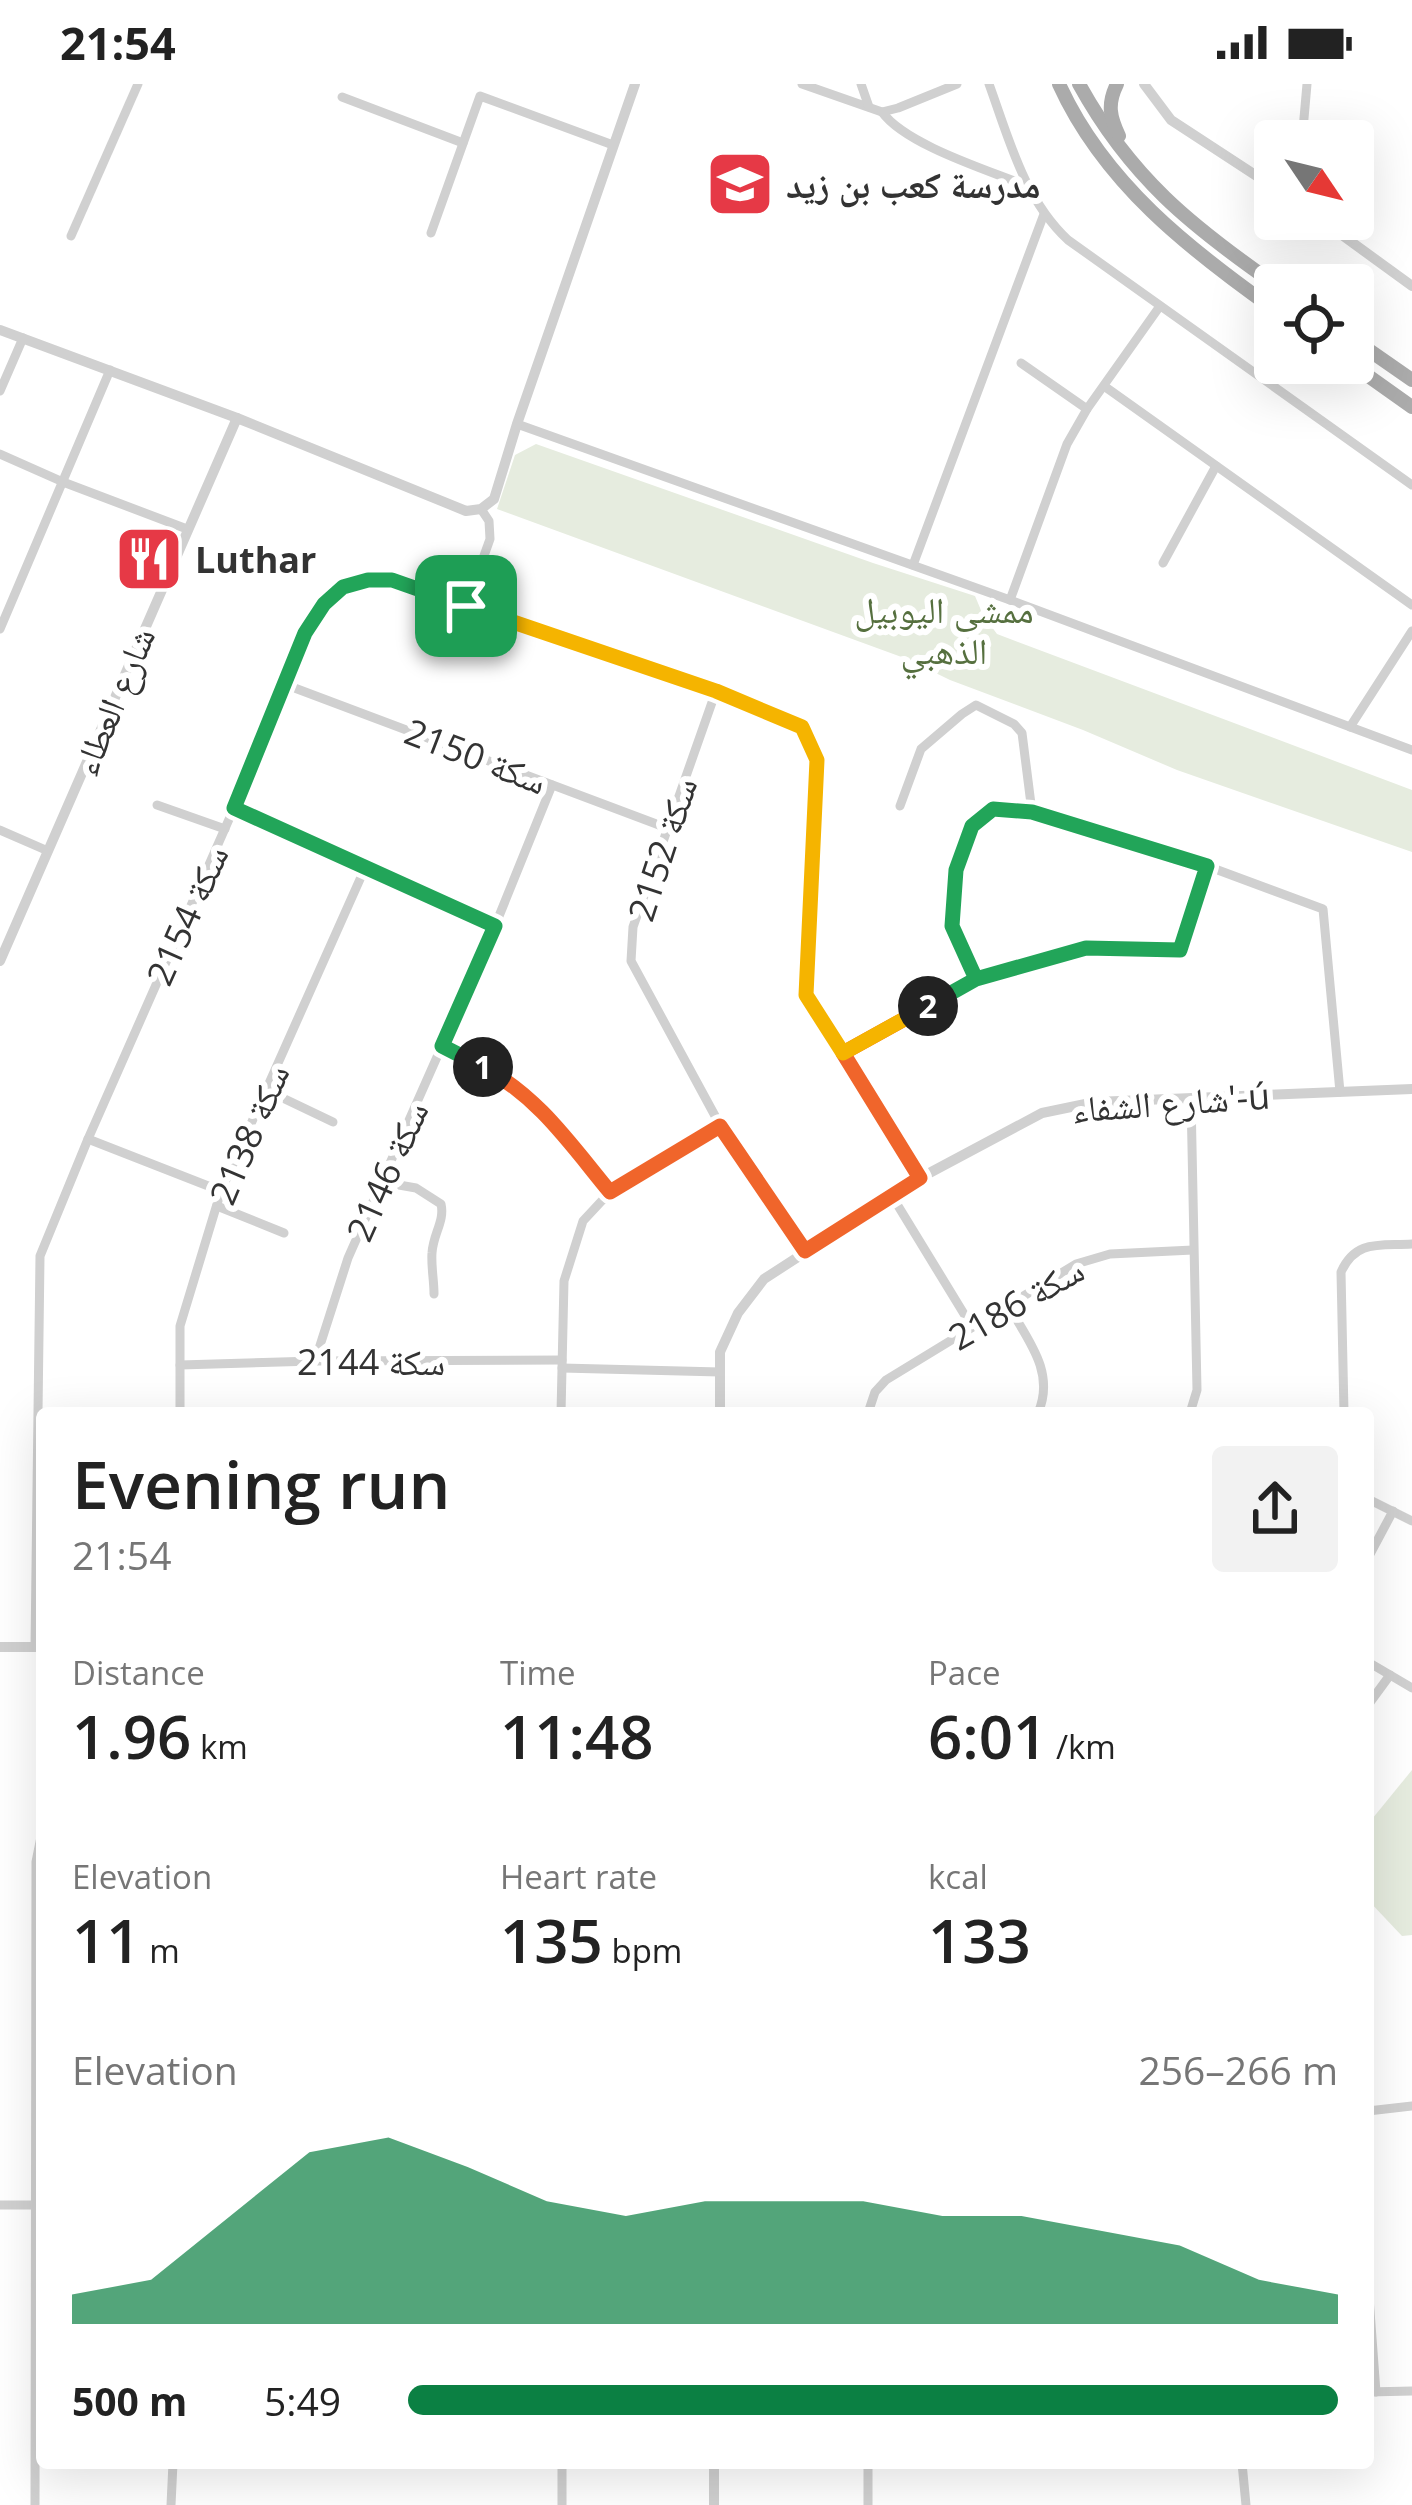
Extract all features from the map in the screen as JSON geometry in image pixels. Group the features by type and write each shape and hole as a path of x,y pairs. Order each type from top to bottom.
{"main road":[{"path":"1059,84 1089,138 1138,200 1203,259 1254,295"},
{"path":"1079,84 1131,163 1213,242 1254,270"},
{"path":"1117,84 1109,106 1131,163"},
{"path":"1374,354 1412,380"},
{"path":"1374,380 1412,407"}],"street":[{"path":"71,236 138,84"},
{"path":"0,330 237,418 466,511 481,509 494,499 635,84"},
{"path":"802,84 883,112 957,84"},
{"path":"861,84 869,107"},
{"path":"989,84 1027,186 1068,240 1412,485"},
{"path":"1144,84 1182,128 1254,174"},
{"path":"1304,120 1307,84"},
{"path":"431,233 480,96 613,146"},
{"path":"342,97 463,143"},
{"path":"883,112 892,125 930,146 1027,186"},
{"path":"913,565 1044,214"},
{"path":"1349,240 1412,286"},
{"path":"1010,600 1060,456 1087,409 1160,306"},
{"path":"0,391 23,338"},
{"path":"1021,363 1087,409"},
{"path":"0,629 110,370"},
{"path":"1104,386 1412,605"},
{"name":"شارع العطاء","path":"0,961 237,418"},
{"path":"517,424 1412,750"},
{"path":"0,454 187,529"},
{"path":"1162,563 1216,466"},
{"path":"466,606 490,539 489,520 481,509"},
{"name":"سكة 2154","path":"40,1407 40,1256 305,633 324,604 343,587 368,580 392,580 716,691 802,727 817,760 806,995 920,1178"},
{"path":"1350,727 1412,631"},
{"name":"سكة 2150","path":"284,684 668,828"},
{"name":"سكة 2152","path":"716,691 633,927 631,961 720,1126 805,1251"},
{"path":"900,806 921,749 976,706 1014,724 1022,734 1032,812"},
{"name":"سكة 2146","path":"315,1361 348,1258 552,785"},
{"path":"157,805 224,829"},
{"path":"234,808 495,926"},
{"path":"976,979 952,926 956,870 972,826 993,809 1032,812 1207,866 1323,909 1340,1092"},
{"path":"0,830 48,851"},
{"path":"843,1053 976,979 1086,948 1180,950 1207,866"},
{"name":"سكة 2138","path":"179,1407 180,1326 221,1191 365,868"},
{"path":"442,1046 508,1081 538,1104 610,1192"},
{"name":"شارع الشفاء'-ú","path":"720,1407 720,1352 737,1313 764,1280 920,1178 1042,1113 1095,1102 1412,1089"},
{"path":"266,1090 333,1122"},
{"path":"1191,1098 1197,1390 1192,1407"},
{"path":"561,1407 564,1281 583,1221 610,1192 720,1126"},
{"path":"88,1139 221,1191"},
{"path":"382,1182 416,1188 441,1204 444,1216 432,1255 434,1294"},
{"path":"892,1196 972,1327"},
{"path":"217,1206 284,1232"},
{"path":"1344,1407 1341,1272 1348,1257 1361,1247 1412,1244"},
{"name":"سكة 2186","path":"870,1407 886,1380 1076,1264 1098,1256 1192,1250"},
{"path":"1008,1305 1042,1364 1045,1384 1039,1407"},
{"name":"سكة 2144","path":"180,1364 562,1364 720,1372"},
{"path":"1374,1501 1412,1521"},
{"path":"1374,1547 1393,1511"},
{"path":"0,1647 36,1647"},
{"path":"1374,1666 1412,1688"},
{"path":"1374,1697 1390,1675"},
{"path":"1374,2110 1412,2106"},
{"path":"0,2205 36,2205"},
{"path":"1374,2392 1412,2391"},
{"path":"35,2505 37,2469"},
{"path":"171,2505 173,2469"},
{"path":"562,2469 562,2505"},
{"path":"714,2469 714,2505"},
{"path":"868,2469 868,2505"},
{"path":"1243,2469 1246,2505"}],"green space":[{"name":"ممشى اليوبيل الذهبي","path":"536,444 975,596 997,634 1412,790 1412,852 1177,770 907,659 497,509 515,455"},
{"path":"1412,1770 1412,1935 1402,1936 1374,1906 1374,1817"}],"place":[{"name":"مدرسة كعب بن زيد","path":"740,184"},
{"name":"Luthar","path":"149,559"}],"route":[{"path":"466,606 392,580 343,587 324,604 305,633 234,808 495,926 442,1046 508,1081 538,1104 610,1192 720,1126 805,1251 920,1178 843,1053 976,979 1086,948 1180,950 1207,866 1032,812 993,809 972,826 956,870 952,926 976,979 843,1053 806,995 817,760 802,727 716,691 466,606"}]}
